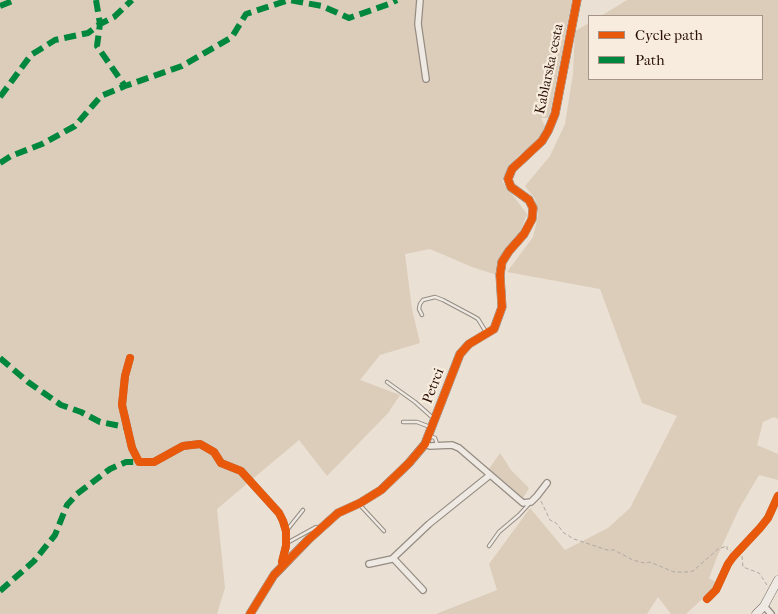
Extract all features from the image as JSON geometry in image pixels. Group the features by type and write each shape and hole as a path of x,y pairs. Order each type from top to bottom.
{"street":[{"path":"420,0 418,24 426,79"},
{"name":"Kablarska cesta","path":"542,141 555,114 578,0"},
{"name":"Petrci","path":"250,614 268,583 283,565 338,513 381,490 425,444 460,354 469,344 494,329 502,307 500,275 502,262 524,234 532,219 533,208 529,200 511,187 508,179 512,169 542,141"},
{"path":"130,358 125,376 122,405 132,448 139,462 154,462 183,446 200,444 214,452 221,463 241,471 284,521 287,543 282,562 283,565"},
{"path":"425,444 430,446 452,444 459,448 523,503 531,502 547,483"},
{"path":"370,564 393,558 429,524 490,475"},
{"path":"707,599 716,590 728,564 735,554 768,518 778,496"},
{"path":"393,558 423,590"},
{"path":"756,614 764,606 778,580"},
{"path":"764,606 771,614"}],"lane":[{"path":"422,315 419,309 420,304 423,300 435,297 478,319 486,334"},
{"path":"388,382 434,419"},
{"path":"403,422 417,422 430,431 438,445"},
{"path":"489,546 500,532 531,502"},
{"path":"358,504 384,531"},
{"path":"286,532 303,510"},
{"path":"287,543 316,527"}],"path":[{"path":"541,502 550,520 556,523 564,533 574,539 608,550 614,550 633,560 650,562 674,572 693,571 718,550 727,546 727,549 735,554"},
{"path":"741,548 743,567 759,574 765,584 774,589"}],"shaded area":[{"path":"0,0 572,0 549,118 541,118 546,128 534,144 517,157 502,181 527,214 518,237 499,259 497,275 472,267 430,249 405,254 412,309 420,343 380,355 360,380 400,395 388,413 327,476 299,440 217,509 225,588 217,614 0,614"},
{"path":"627,0 778,0 778,419 774,417 763,422 757,445 778,454 778,480 759,475 739,509 717,557 709,578 717,583 716,586 686,614 671,614 658,597 647,614 436,614 497,590 489,564 530,508 565,550 608,528 630,508 677,416 642,403 600,289 507,272 533,237 538,216 535,199 525,186 550,156 565,124 573,74 575,31 588,24 588,80 763,80 763,15 603,15"},
{"path":"500,453 511,470 529,488 523,498 489,469"}],"marked path":[{"path":"0,6 15,0"},
{"path":"96,0 100,24 97,46 125,86 182,66 232,37 246,14 289,0 322,6 349,18 397,0"},
{"path":"0,97 31,55 55,40 88,33 114,17 132,0"},
{"path":"0,163 11,156 42,144 75,126 101,96 125,86"},
{"path":"0,358 28,382 61,405 81,412 100,422 126,427"},
{"path":"0,591 34,561 55,535 67,505 77,494 110,469 126,462 139,462"}],"cycle path":[{"path":"250,614 274,575 308,540 338,513 360,503 381,490 409,463 425,444 460,354 469,344 494,329 502,307 500,275 502,262 524,234 532,219 533,208 529,200 511,187 508,179 512,169 542,141 555,114 577,0"},
{"path":"130,358 125,376 122,405 132,448 139,462 154,462 183,446 200,444 214,452 221,463 241,471 279,513 283,521 286,531 283,565"},
{"path":"707,599 716,590 733,557 768,518 778,496"}]}
